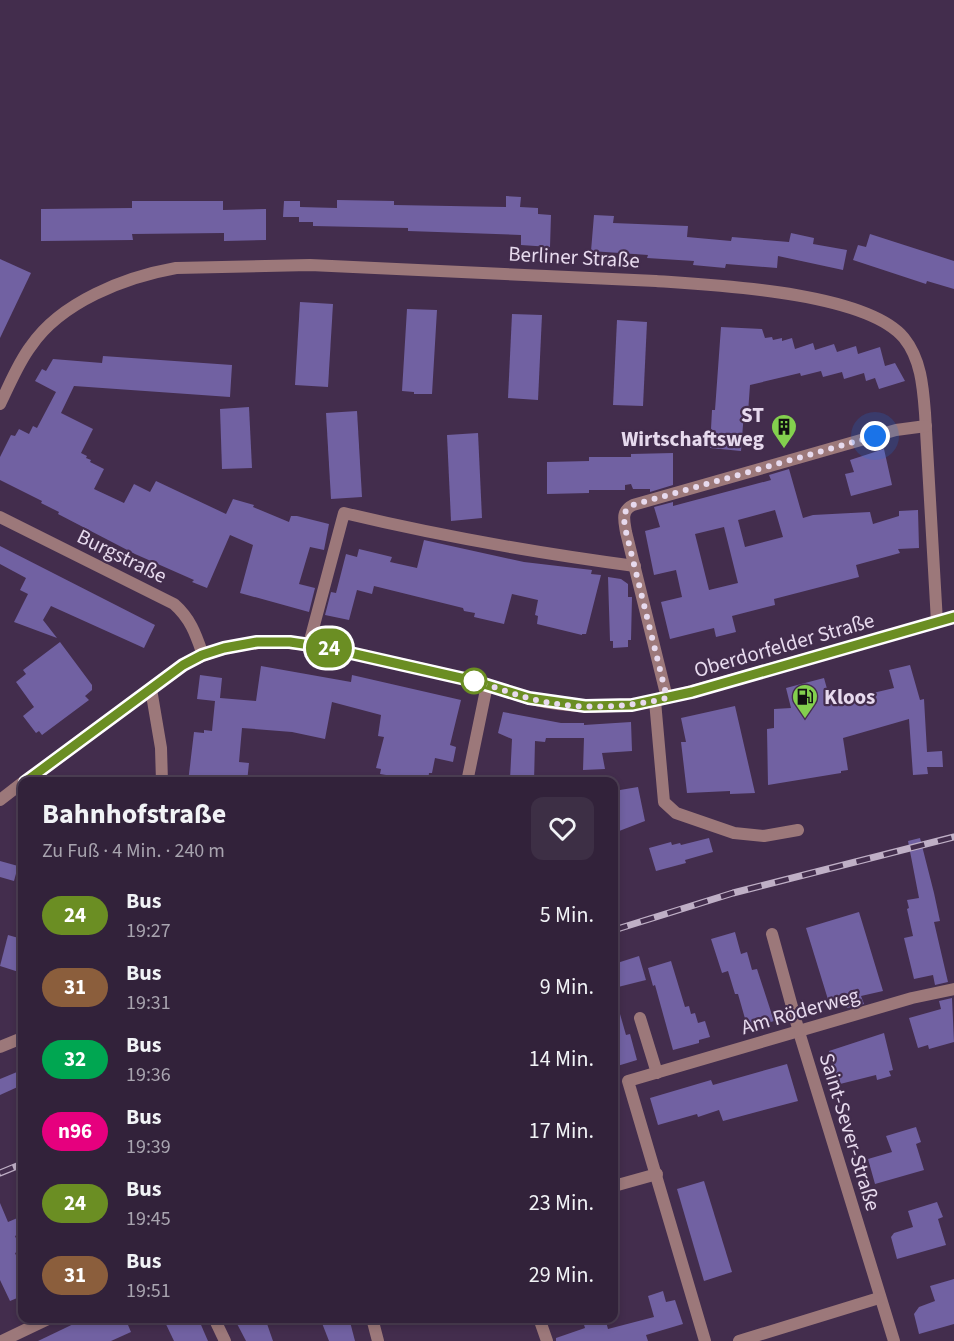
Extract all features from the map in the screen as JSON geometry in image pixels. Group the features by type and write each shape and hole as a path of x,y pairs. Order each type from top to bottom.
{"street":[{"name":"Berliner Straße","path":"0,404 24,357 45,329 76,306 116,285 156,271 176,268 310,265 691,283 800,296 841,304 877,318 903,338 914,355 923,383 937,622"},
{"path":"798,830 764,836 734,833 676,813 664,802 661,700 624,513 633,505 896,430 926,426"},
{"path":"309,644 344,513 488,544 635,566"},
{"name":"Burgstraße","path":"0,517 174,604 193,626 202,655"},
{"name":"Oberdorfelder Straße","path":"31,777 183,665 202,655 224,648 257,642 309,644 487,685 529,698 585,706 632,705 661,700 954,617"},
{"path":"468,777 487,685"},
{"path":"151,689 162,757 162,777"},
{"name":"Oberdorfelder Straße","path":"0,800 18,786"},
{"name":"Saint-Sever-Straße","path":"772,934 799,1032 894,1341"},
{"name":"Am Röderweg","path":"657,1174 628,1081 912,998 954,989"},
{"path":"640,1018 657,1073"},
{"path":"0,1047 18,1040"},
{"path":"618,1185 657,1174 705,1341"},
{"path":"739,1341 879,1298"},
{"path":"2,1341 40,1323"},
{"path":"216,1323 225,1341"},
{"path":"373,1323 378,1341"},
{"path":"541,1323 547,1341"}],"building":[{"path":"506,196 521,197 520,207 538,208 538,214 551,215 550,247 521,245 521,235 408,231 408,228 313,226 313,222 299,222 299,217 283,217 284,201 300,201 300,207 337,208 337,200 394,201 394,205 506,207"},
{"path":"132,201 223,201 223,210 266,209 266,240 224,241 224,233 132,234 133,240 41,241 41,209 132,208"},
{"path":"594,215 614,216 613,223 688,226 687,237 731,241 732,237 789,242 791,233 814,238 813,244 847,250 843,270 778,256 777,268 726,264 725,268 693,265 694,261 647,258 648,255 591,251"},
{"path":"870,234 954,261 954,289 927,281 926,284 853,260 858,245 866,247"},
{"path":"0,259 31,273 0,338"},
{"path":"300,302 333,304 328,387 295,385"},
{"path":"407,309 437,310 432,394 402,391"},
{"path":"512,314 542,315 538,400 508,398"},
{"path":"617,320 647,322 643,406 613,405"},
{"path":"721,327 762,329 765,338 772,337 773,340 782,338 782,341 792,338 795,349 813,343 815,350 834,344 837,352 856,346 858,354 880,347 885,366 895,363 905,381 879,389 875,378 866,381 864,373 844,379 842,372 823,377 821,371 801,376 800,373 750,385 748,413 744,412 741,451 710,448"},
{"path":"103,356 232,365 230,397 74,386 61,413 93,429 81,453 91,460 90,462 104,469 94,489 124,503 134,484 150,492 156,481 226,514 233,499 254,505 253,507 289,522 291,516 297,516 329,524 324,550 310,547 299,584 315,588 309,612 240,593 253,545 230,535 207,588 58,514 59,512 41,503 42,501 0,480 0,457 11,435 15,436 19,429 29,434 33,426 37,428 56,392 35,381 42,369 46,371 53,359 102,363"},
{"path":"249,407 252,468 222,469 220,409"},
{"path":"357,411 362,497 331,499 326,413"},
{"path":"478,433 482,518 451,521 447,435"},
{"path":"884,449 892,485 851,496 845,474 854,472 850,460"},
{"path":"673,453 673,485 650,492 650,489 633,489 631,484 625,485 625,490 589,490 589,493 547,494 547,462 589,461 589,457 631,457 631,454"},
{"path":"789,469 803,518 813,515 870,512 873,524 899,516 899,511 918,510 919,548 898,549 900,553 856,565 859,577 774,599 775,605 732,616 736,632 716,637 714,628 670,639 661,602 682,597 676,570 654,575 645,531 660,527 654,507 673,502 673,506 771,480 769,475","holes":["775,510 783,537 745,547 738,520","724,527 738,583 709,590 695,534"]},
{"path":"424,540 524,562 592,570 591,574 601,575 586,634 537,624 538,616 535,615 538,600 512,594 504,624 474,617 475,613 464,611 463,608 374,586 372,594 357,590 349,620 325,615 331,592 336,593 346,554 357,557 359,549 392,557 390,562 417,568"},
{"path":"0,546 155,625 144,648 51,606 43,620 57,638 14,622 28,594 20,590 26,578 0,564"},
{"path":"608,577 621,579 628,584 628,597 632,597 631,640 628,640 628,647 613,648 613,641 610,641"},
{"path":"60,642 92,685 92,690 85,696 89,700 42,735 39,731 36,733 23,716 34,707 16,682 26,674 23,670"},
{"path":"910,665 920,700 924,699 927,752 942,751 943,767 927,767 928,774 913,775 909,719 843,738 848,770 768,785 767,729 774,728 774,709 791,708 786,688 824,678 831,703 894,688 889,670"},
{"path":"261,666 351,682 352,675 461,700 450,745 456,747 453,762 435,758 432,773 429,773 429,777 398,777 380,774 381,769 376,768 384,737 378,736 381,715 332,702 325,739 292,732 242,728 239,762 249,763 248,777 189,777 194,732 212,731 215,701 197,699 200,675 222,678 220,698 256,701"},
{"path":"735,706 755,793 730,794 730,791 687,793 681,742 686,742 681,718"},
{"path":"503,712 561,723 584,723 584,725 631,722 632,751 602,753 605,769 583,770 584,738 546,738 545,742 535,741 534,777 510,777 512,739 498,733"},
{"path":"638,787 645,821 618,831 618,790"},
{"path":"709,838 713,852 685,860 686,863 656,871 649,848 671,842 672,845 680,843 681,845"},
{"path":"920,838 940,921 934,922 948,982 935,985 933,975 914,979 904,938 913,936 907,900 919,898 908,841"},
{"path":"0,861 18,866 14,881 0,877"},
{"path":"859,912 883,991 861,996 864,1004 847,1008 845,1001 830,1006 806,928"},
{"path":"735,932 741,954 747,952 752,970 757,969 774,1021 748,1029 738,994 735,994 728,971 722,973 711,939"},
{"path":"8,935 18,938 18,972 0,966"},
{"path":"639,956 646,980 618,987 618,963"},
{"path":"671,961 685,1007 689,1006 691,1014 695,1013 698,1023 705,1021 710,1037 699,1040 699,1043 673,1050 648,968"},
{"path":"952,998 954,1042 929,1049 928,1045 918,1048 909,1018 941,1009 939,1001"},
{"path":"618,1007 626,1035 630,1034 637,1060 618,1066"},
{"path":"884,1033 893,1070 889,1071 891,1076 877,1080 876,1075 840,1084 839,1079 835,1080 829,1051"},
{"path":"787,1064 798,1101 723,1121 719,1110 658,1125 650,1098 711,1080 713,1085"},
{"path":"17,1072 18,1087 0,1095 0,1079"},
{"path":"916,1127 921,1142 916,1144 924,1170 875,1184 868,1159 892,1152 886,1136"},
{"path":"704,1181 732,1272 704,1281 677,1189"},
{"path":"937,1202 943,1217 938,1219 946,1245 897,1259 891,1237 894,1233 913,1227 908,1211"},
{"path":"0,1203 8,1222 18,1218 18,1234 15,1236 18,1252 15,1253 18,1260 18,1298 10,1301 0,1280"},
{"path":"954,1279 954,1324 919,1334 914,1314 919,1307 935,1301 930,1286"},
{"path":"663,1291 666,1302 675,1300 683,1324 646,1335 648,1341 556,1341 556,1338 585,1328 584,1323 606,1323 608,1329 654,1317 648,1296"},
{"path":"76,1323 127,1323 131,1332 111,1341 38,1341"},
{"path":"165,1323 200,1323 208,1341 174,1341"},
{"path":"237,1323 267,1323 273,1341 246,1341"},
{"path":"322,1323 350,1323 355,1341 329,1341"}],"railway":[{"path":"618,929 733,893 954,837"},
{"path":"0,1173 18,1166"}],"bus line":[{"name":"24","path":"32,777 183,665 202,655 242,644 273,641 309,644 474,681 529,698 562,704 609,706 632,705 680,695 954,617"}],"place":[{"name":"ST Wirtschaftsweg","path":"784,450"},
{"name":"Kloos","path":"805,720"}],"route":[{"path":"474,681 529,698 562,704 632,705 667,698 626,532 624,513 627,508 875,436"}]}
